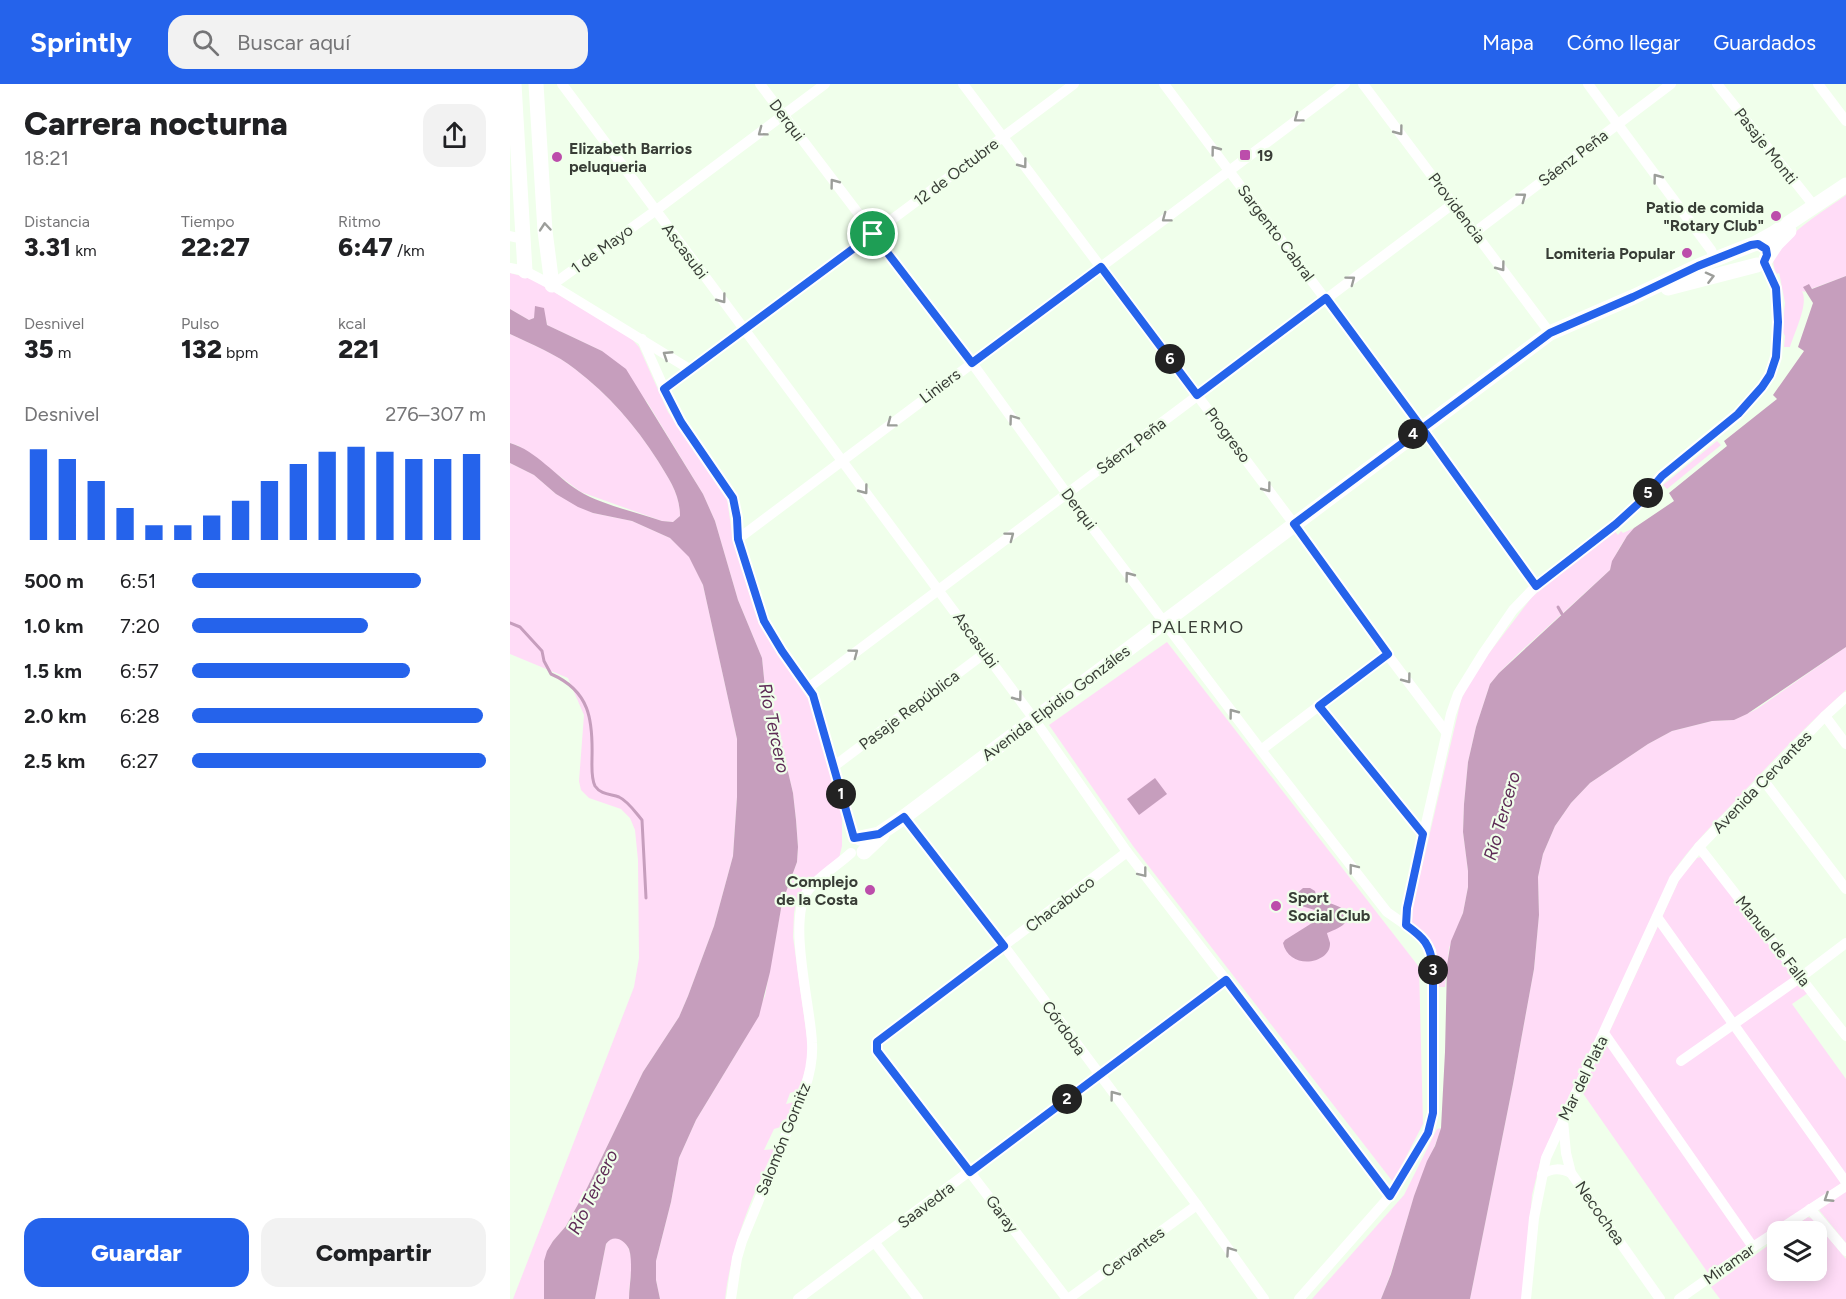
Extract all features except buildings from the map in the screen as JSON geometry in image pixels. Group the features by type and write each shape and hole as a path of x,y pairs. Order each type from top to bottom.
{"main road":[{"path":"514,84 518,270"},
{"path":"536,84 545,231 552,285"},
{"name":"Avenida Elpidio Gonzáles","path":"857,845 886,831 1550,333 1715,259 1753,245 1846,185"},
{"name":"Avenida Elpidio Gonzáles","path":"1633,297 1762,262 1781,239 1815,207"},
{"path":"1753,245 1746,251 1746,258 1750,263 1762,262"}],"street":[{"name":"Ascasubi","path":"562,84 1034,719 1127,852 1390,1196"},
{"name":"Derqui","path":"760,84 1261,750 1387,912 1406,925"},
{"name":"1 de Mayo","path":"552,285 825,84"},
{"name":"Progreso","path":"963,84 1294,524 1446,732"},
{"name":"12 de Octubre","path":"664,389 1074,84"},
{"name":"Sargento Cabral","path":"1164,84 1326,298 1536,586"},
{"name":"Liniers","path":"738,539 1345,84"},
{"name":"Providencia","path":"1364,84 1550,333"},
{"path":"1588,84 1711,250 1715,259"},
{"name":"Sáenz Peña","path":"1475,232 1671,84"},
{"name":"Pasaje Monti","path":"1717,84 1815,207"},
{"path":"1818,84 1846,121"},
{"name":"Sáenz Peña","path":"808,688 1454,203"},
{"path":"1299,1299 1390,1196 1428,1133 1433,1113 1433,966 1431,951 1426,942 1406,925 1407,908 1446,732 1458,694 1513,610 1536,586 1616,524 1639,503 1662,476 1730,421 1762,387 1770,375 1776,357 1778,322 1776,288 1762,262"},
{"path":"518,270 552,285 691,370"},
{"path":"642,339 681,422 733,498 738,539 764,621 813,695 857,845"},
{"name":"Pasaje República","path":"833,767 985,653"},
{"path":"1261,750 1388,654"},
{"name":"Avenida Cervantes","path":"1681,868 1825,716 1846,697"},
{"path":"1319,706 1423,834"},
{"path":"1825,716 1846,744"},
{"path":"1764,781 1846,889"},
{"name":"Córdoba","path":"904,817 1004,946 1264,1299"},
{"name":"Salomón Gornitz","path":"731,1299 742,1241 805,1088 812,1064 812,1042 800,939 802,904 809,889 857,845"},
{"name":"Manuel de Falla","path":"1699,847 1846,1036"},
{"name":"Chacabuco","path":"877,1042 1127,852"},
{"name":"Mar del Plata","path":"1529,1296 1534,1218 1546,1158 1681,868"},
{"path":"1657,917 1846,1184 1810,1209 1846,1251"},
{"path":"1681,1061 1846,943"},
{"name":"Saavedra","path":"798,1299 1226,980"},
{"path":"1604,1033 1753,1247"},
{"name":"Garay","path":"877,1042 877,1051 1068,1299"},
{"name":"Necochea","path":"1563,1118 1566,1153 1571,1173 1660,1299"},
{"path":"1542,1174 1559,1168 1571,1173"},
{"name":"Cervantes","path":"1068,1299 1197,1205"},
{"name":"Miramar","path":"1679,1299 1810,1209"},
{"path":"875,1243 918,1299"}],"shaded area":[{"path":"1846,195 1846,276 1805,290 1805,292 1802,291 1804,303 1800,319 1790,347 1784,347 1785,336 1782,330 1785,303 1779,273 1777,274 1773,261 1774,256 1796,231"},
{"path":"510,273 532,279 629,336 639,347 668,412 727,499 733,540 754,609 762,629 809,700 842,816 842,846 839,858 804,888 796,902 793,937 808,1045 807,1064 799,1090 790,1093 786,1104 794,1102 784,1126 774,1129 764,1150 774,1149 750,1203 737,1240 725,1299 660,1299 656,1280 656,1261 679,1158 696,1120 745,1039 765,996 782,903 797,862 798,847 793,793 776,720 765,688 762,658 738,600 715,521 703,494 647,402 602,351 547,325 546,319 535,314 534,318 529,320 510,309"},
{"path":"510,334 568,364 599,389 621,411 670,481 680,508 680,516 673,522 662,521 581,492 519,446 510,443"},
{"path":"1717,441 1721,445 1667,489 1663,485"},
{"path":"510,463 534,475 556,494 593,513 632,521 670,538 690,557 703,585 737,739 737,797 733,856 714,926 679,1017 643,1072 587,1188 566,1226 553,1241 544,1261 544,1299 513,1299 634,987 639,958 638,860 635,830 630,818 621,809 589,798 581,790 579,781 584,715 568,678 510,654"},
{"path":"1634,528 1620,548 1610,570 1519,653 1490,684 1476,727 1468,762 1463,832 1468,887 1463,913 1449,948 1445,987 1439,987 1438,962 1412,926 1411,914 1461,700 1474,673 1532,597 1614,530 1618,535 1621,531 1623,533"},
{"name":"Sport Social Club","path":"1167,642 1419,967 1423,1124 1393,1182 1133,846 1049,725"},
{"path":"1846,647 1846,690 1762,772 1703,835 1673,872 1541,1158 1532,1195 1523,1299 1470,1299 1534,969 1539,915 1538,877 1543,854 1555,826 1571,803 1590,783 1648,744 1672,731 1712,721 1734,720 1757,709"},
{"path":"1701,857 1808,993 1792,1004 1846,1079 1846,1180 1785,1221 1767,1221 1767,1233 1708,1273 1582,1092 1680,878 1697,858"},
{"path":"1441,1128 1414,1197 1381,1299 1312,1299 1404,1195 1437,1129"},
{"path":"1846,1191 1846,1243 1819,1210"},
{"path":"1808,1217 1815,1221 1802,1221"},
{"path":"1827,1236 1846,1259 1846,1299 1720,1299 1711,1287 1767,1246 1767,1281 1827,1281"},
{"path":"615,1237 623,1241 631,1255 629,1299 595,1299 606,1244"}],"water":[{"name":"Río Tercero","path":"1846,276 1846,647 1747,714 1734,720 1712,721 1672,731 1648,744 1590,783 1571,803 1555,826 1543,854 1538,877 1539,915 1534,969 1470,1299 1381,1299 1391,1274 1414,1196 1441,1128 1447,965 1451,941 1463,913 1468,887 1463,832 1468,762 1476,727 1490,684 1610,570 1612,561 1634,528 1674,501 1669,493 1727,446 1724,441 1777,399 1773,395 1804,351 1798,347 1813,303 1803,287 1809,284 1812,289"},
{"name":"Río Tercero","path":"535,306 544,308 547,325 602,351 626,369 703,494 715,521 738,600 762,658 765,688 776,720 793,793 798,847 797,862 782,903 770,972 759,1016 696,1120 679,1158 656,1261 656,1280 660,1299 629,1299 630,1254 627,1246 618,1239 612,1239 606,1244 595,1299 544,1299 544,1261 547,1251 566,1226 587,1188 643,1072 679,1017 714,926 733,856 737,797 737,739 703,585 689,557 670,538 632,521 593,513 578,507 556,494 534,475 510,463 510,443 529,452 579,491 598,500 662,521 673,522 680,516 676,494 670,481 621,411 599,389 568,364 510,334 510,309 529,320 534,318"},
{"path":"1155,778 1167,794 1139,815 1127,799"},
{"path":"1303,888 1310,888 1315,891 1317,900 1333,904 1347,914 1344,924 1327,933 1330,943 1329,950 1317,960 1301,961 1293,958 1283,943 1320,918 1318,911 1295,904 1295,895"}],"waterway":[{"path":"1558,607 1562,614"},
{"path":"510,623 520,627 542,651 551,674 574,689 587,708 592,731 592,776 595,786 603,793 622,799 642,820 646,898"}],"place":[{"name":"19","path":"1245,155"},
{"name":"Elizabeth Barrios peluqueria","path":"557,157"},
{"name":"Patio de comida \"Rotary Club\"","path":"1776,216"},
{"name":"Lomiteria Popular","path":"1687,253"},
{"name":"Complejo de la Costa","path":"870,890"},
{"name":"Sport Social Club","path":"1276,906"}],"district":[{"name":"PALERMO","path":"1198,627"}],"route":[{"path":"873,234 664,389 681,422 733,498 738,539 764,621 800,679 813,695 854,838 879,834 904,817 1004,946 877,1042 877,1051 970,1172 1226,980 1390,1196 1428,1133 1433,1113 1433,966 1431,951 1420,935 1406,925 1407,908 1423,834 1319,706 1388,654 1294,524 1422,428 1540,339 1558,328 1751,245 1758,244 1766,249 1767,255 1764,262 1778,296 1778,322 1776,357 1770,375 1762,387 1738,414 1662,476 1639,503 1616,524 1536,586 1422,428 1326,298 1197,395 1101,267 972,363 873,234"}]}
